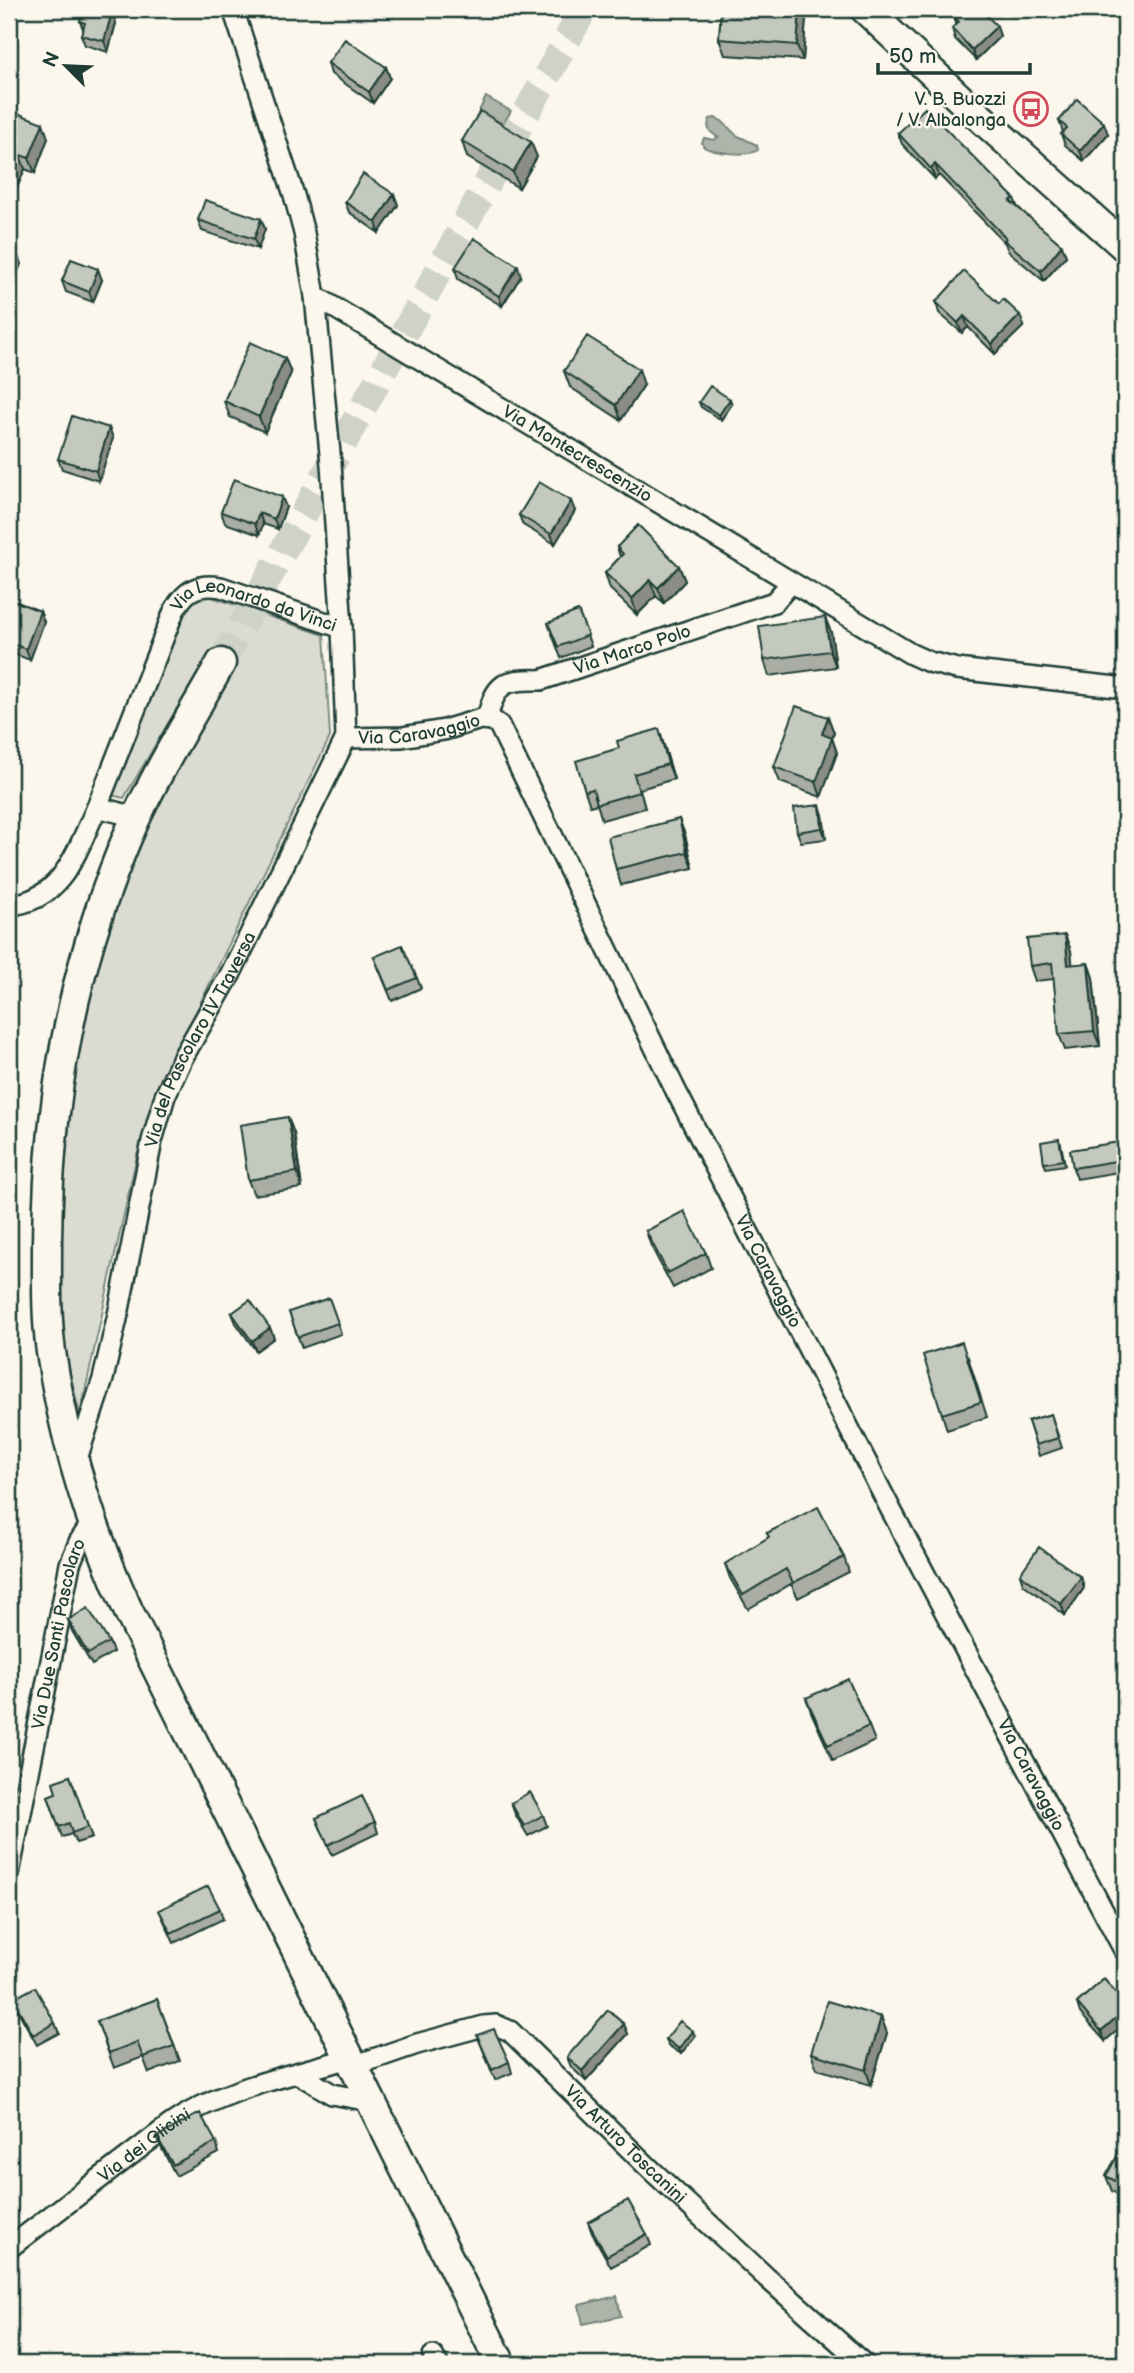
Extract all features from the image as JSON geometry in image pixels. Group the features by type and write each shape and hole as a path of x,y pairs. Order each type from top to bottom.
{"main road":[{"path":"865,9 974,113 1125,247"},
{"path":"221,663 136,817 106,894 75,1001 60,1073 49,1169 49,1328 56,1382 75,1465 93,1521 128,1609 501,2364"}],"street":[{"path":"233,9 294,195 315,296"},
{"name":"Via Montecrescenzio","path":"315,296 902,649 937,664 968,671 1125,688"},
{"name":"Via Leonardo da Vinci","path":"9,905 36,899 54,887 63,874 97,807 174,611 189,590 201,586 221,587 342,628 331,464 315,296"},
{"name":"Via Marco Polo","path":"487,719 496,690 506,682 519,679 541,680 774,602 791,583"},
{"name":"Via del Pascolaro IV Traversa","path":"75,1465 108,1356 152,1141 162,1105 183,1057 232,973 346,738 342,628"},
{"name":"Via Caravaggio","path":"346,738 402,737 487,719 499,725 674,1087 890,1508 1125,1952"},
{"path":"97,807 136,817"},
{"name":"Via Due Santi Pascolaro","path":"9,1874 70,1564 79,1542 93,1521"},
{"name":"Via Arturo Toscanini","path":"351,2062 484,2026 506,2029 687,2204 864,2364"},
{"name":"Via dei Glicini","path":"9,2248 180,2118 208,2102 298,2073 351,2062"},
{"path":"298,2073 332,2094 370,2101"}],"shaded area":[{"path":"486,97 511,111 503,124 479,111"},
{"path":"715,118 736,135 757,145 758,150 731,153 704,147 704,138 714,140 718,137 708,128 710,119"},
{"path":"203,594 324,635 330,737 155,1096 137,1155 80,1414 67,1361 61,1295 60,1235 73,1069 88,997 124,868 231,665 209,654 124,798 111,795 187,602"},
{"path":"617,2296 621,2316 583,2324 579,2305"}],"building":[{"path":"84,9 112,12 104,41 81,35 85,23 80,21"},
{"path":"721,9 800,9 797,45 719,39"},
{"path":"961,9 980,9 997,26 972,50 952,28 959,22 954,16"},
{"path":"345,39 386,67 369,92 328,63"},
{"path":"1077,99 1104,123 1080,151 1061,134 1067,128 1059,121"},
{"path":"925,108 1014,198 1010,201 1062,245 1041,271 1004,240 1006,238 935,164 931,169 898,133"},
{"path":"9,110 43,123 29,158 20,155 13,171 9,169"},
{"path":"480,111 531,142 513,172 462,141"},
{"path":"363,174 394,194 376,222 345,202"},
{"path":"205,200 261,219 254,239 198,220"},
{"path":"474,238 518,266 499,296 455,268"},
{"path":"9,246 15,248 9,266"},
{"path":"71,259 98,269 89,292 62,281"},
{"path":"964,271 999,304 1003,299 1020,315 992,344 964,316 958,323 936,302"},
{"path":"587,336 639,369 616,405 564,371"},
{"path":"250,342 285,358 259,417 224,401"},
{"path":"710,386 730,399 719,415 699,402"},
{"path":"72,416 109,428 96,471 58,459"},
{"path":"234,479 282,497 274,519 259,513 255,524 221,512"},
{"path":"539,482 571,501 551,534 519,515"},
{"path":"638,525 679,566 658,588 650,580 632,599 605,573 623,554 617,547"},
{"path":"9,599 40,611 26,649 9,643"},
{"path":"578,611 588,635 558,647 548,623"},
{"path":"825,617 830,651 764,660 759,626"},
{"path":"796,706 828,717 822,734 832,738 816,782 774,767"},
{"path":"659,729 668,764 634,774 639,792 597,804 593,789 585,791 576,761 619,748 617,741"},
{"path":"820,805 822,828 797,832 794,808"},
{"path":"679,819 687,852 616,869 608,837"},
{"path":"1065,935 1068,965 1088,963 1094,1031 1059,1034 1052,963 1030,966 1027,939"},
{"path":"402,945 417,978 388,990 374,957"},
{"path":"288,1117 297,1172 248,1180 240,1125"},
{"path":"1059,1139 1063,1160 1044,1163 1041,1142"},
{"path":"1119,1142 1122,1160 1073,1168 1070,1150"},
{"path":"684,1211 706,1253 668,1273 646,1231"},
{"path":"329,1298 338,1323 298,1337 289,1312"},
{"path":"250,1300 270,1328 252,1341 232,1313"},
{"path":"962,1342 981,1402 942,1414 923,1355"},
{"path":"1051,1414 1058,1438 1036,1445 1028,1421"},
{"path":"818,1507 844,1557 793,1583 786,1569 743,1595 725,1564 769,1537 767,1533"},
{"path":"1039,1547 1081,1577 1061,1604 1020,1574"},
{"path":"88,1608 109,1642 88,1654 68,1620"},
{"path":"848,1679 869,1726 828,1745 806,1698"},
{"path":"70,1776 88,1827 72,1833 69,1823 59,1827 48,1796 56,1793 53,1782"},
{"path":"530,1792 543,1815 524,1826 511,1803"},
{"path":"362,1796 375,1822 328,1845 316,1818"},
{"path":"208,1886 220,1909 171,1933 159,1910"},
{"path":"1104,1979 1125,2004 1125,2010 1101,2031 1077,2003"},
{"path":"35,1987 55,2023 33,2035 13,1999"},
{"path":"157,1999 174,2046 143,2057 137,2042 109,2053 97,2021"},
{"path":"827,2001 881,2017 866,2070 811,2053"},
{"path":"608,2010 624,2024 582,2071 567,2057"},
{"path":"680,2021 693,2031 679,2049 666,2039"},
{"path":"494,2029 509,2062 492,2070 477,2035"},
{"path":"200,2113 216,2142 173,2165 157,2137"},
{"path":"1125,2142 1125,2186 1106,2176"},
{"path":"628,2200 647,2234 607,2256 588,2222"}],"tunnel":[{"path":"221,663 584,9"}],"place":[{"name":"V. B. Buozzi / V. Albalonga","path":"1031,109"}]}
